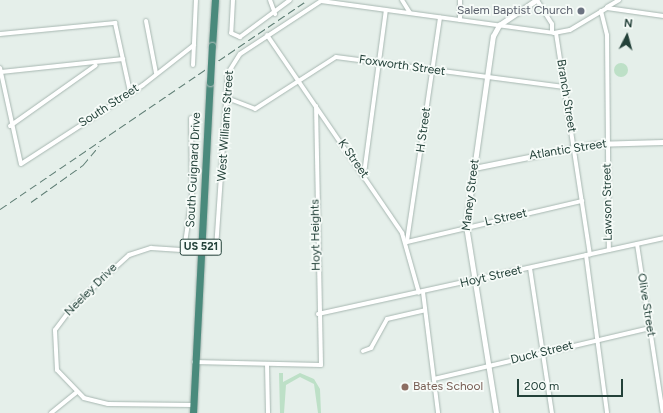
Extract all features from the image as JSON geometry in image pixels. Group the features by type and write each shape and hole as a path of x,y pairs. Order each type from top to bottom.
{"highway":[{"name":"South Guignard Drive","path":"193,409 194,362 215,0"}],"street":[{"path":"193,66 196,0"},
{"path":"233,0 231,30 235,37 242,36 275,14 290,0"},
{"path":"270,0 275,14"},
{"path":"402,0 410,13"},
{"path":"460,0 460,20"},
{"path":"499,25 537,0"},
{"name":"Branch Street","path":"537,0 552,24 564,87 582,201 596,340 607,413"},
{"name":"West Williams Street","path":"200,252 214,251 218,243 227,98 232,62 268,35 321,1 554,32 570,30 619,0"},
{"path":"607,8 663,16"},
{"path":"364,174 376,62 386,10"},
{"name":"Lawson Street","path":"601,11 607,35 609,250"},
{"name":"H Street","path":"407,242 440,17"},
{"path":"146,21 156,73"},
{"path":"0,34 115,23 130,92"},
{"name":"Maney Street","path":"496,413 475,280 465,228 493,36 499,25"},
{"name":"K Street","path":"268,35 364,174 407,242 425,310 438,413"},
{"name":"South Street","path":"10,126 21,164 130,92 194,45"},
{"name":"Foxworth Street","path":"227,98 255,108 333,57 564,87"},
{"path":"96,64 10,126 0,70 96,64 123,59"},
{"name":"Hoyt Heights","path":"267,364 321,365 318,314 316,106"},
{"path":"184,250 192,189 191,118"},
{"name":"Atlantic Street","path":"474,168 574,147 608,143 663,142"},
{"name":"L Street","path":"407,242 582,201"},
{"name":"Hoyt Street","path":"318,314 663,238"},
{"name":"Olive Street","path":"637,244 663,413"},
{"name":"Neeley Drive","path":"76,393 55,364 54,339 59,322 124,258 151,248 200,252"},
{"path":"530,268 552,413"},
{"path":"363,351 371,348 387,319 425,310"},
{"name":"Duck Street","path":"434,378 650,328"},
{"path":"194,362 267,364 268,413"},
{"path":"51,413 76,393 108,404 193,409"}],"green space":[{"path":"618,63 624,63 628,67 628,73 624,77 618,77 614,73 614,67"},
{"path":"279,373 283,373 283,382 300,373 314,379 320,389 321,413 318,413 314,384 300,377 286,385 284,413 280,413"}],"railway":[{"path":"0,209 307,0"},
{"path":"31,202 83,165 99,146"}],"place":[{"name":"Salem Baptist Church","path":"581,11"},
{"name":"Bates School","path":"405,387"}]}
